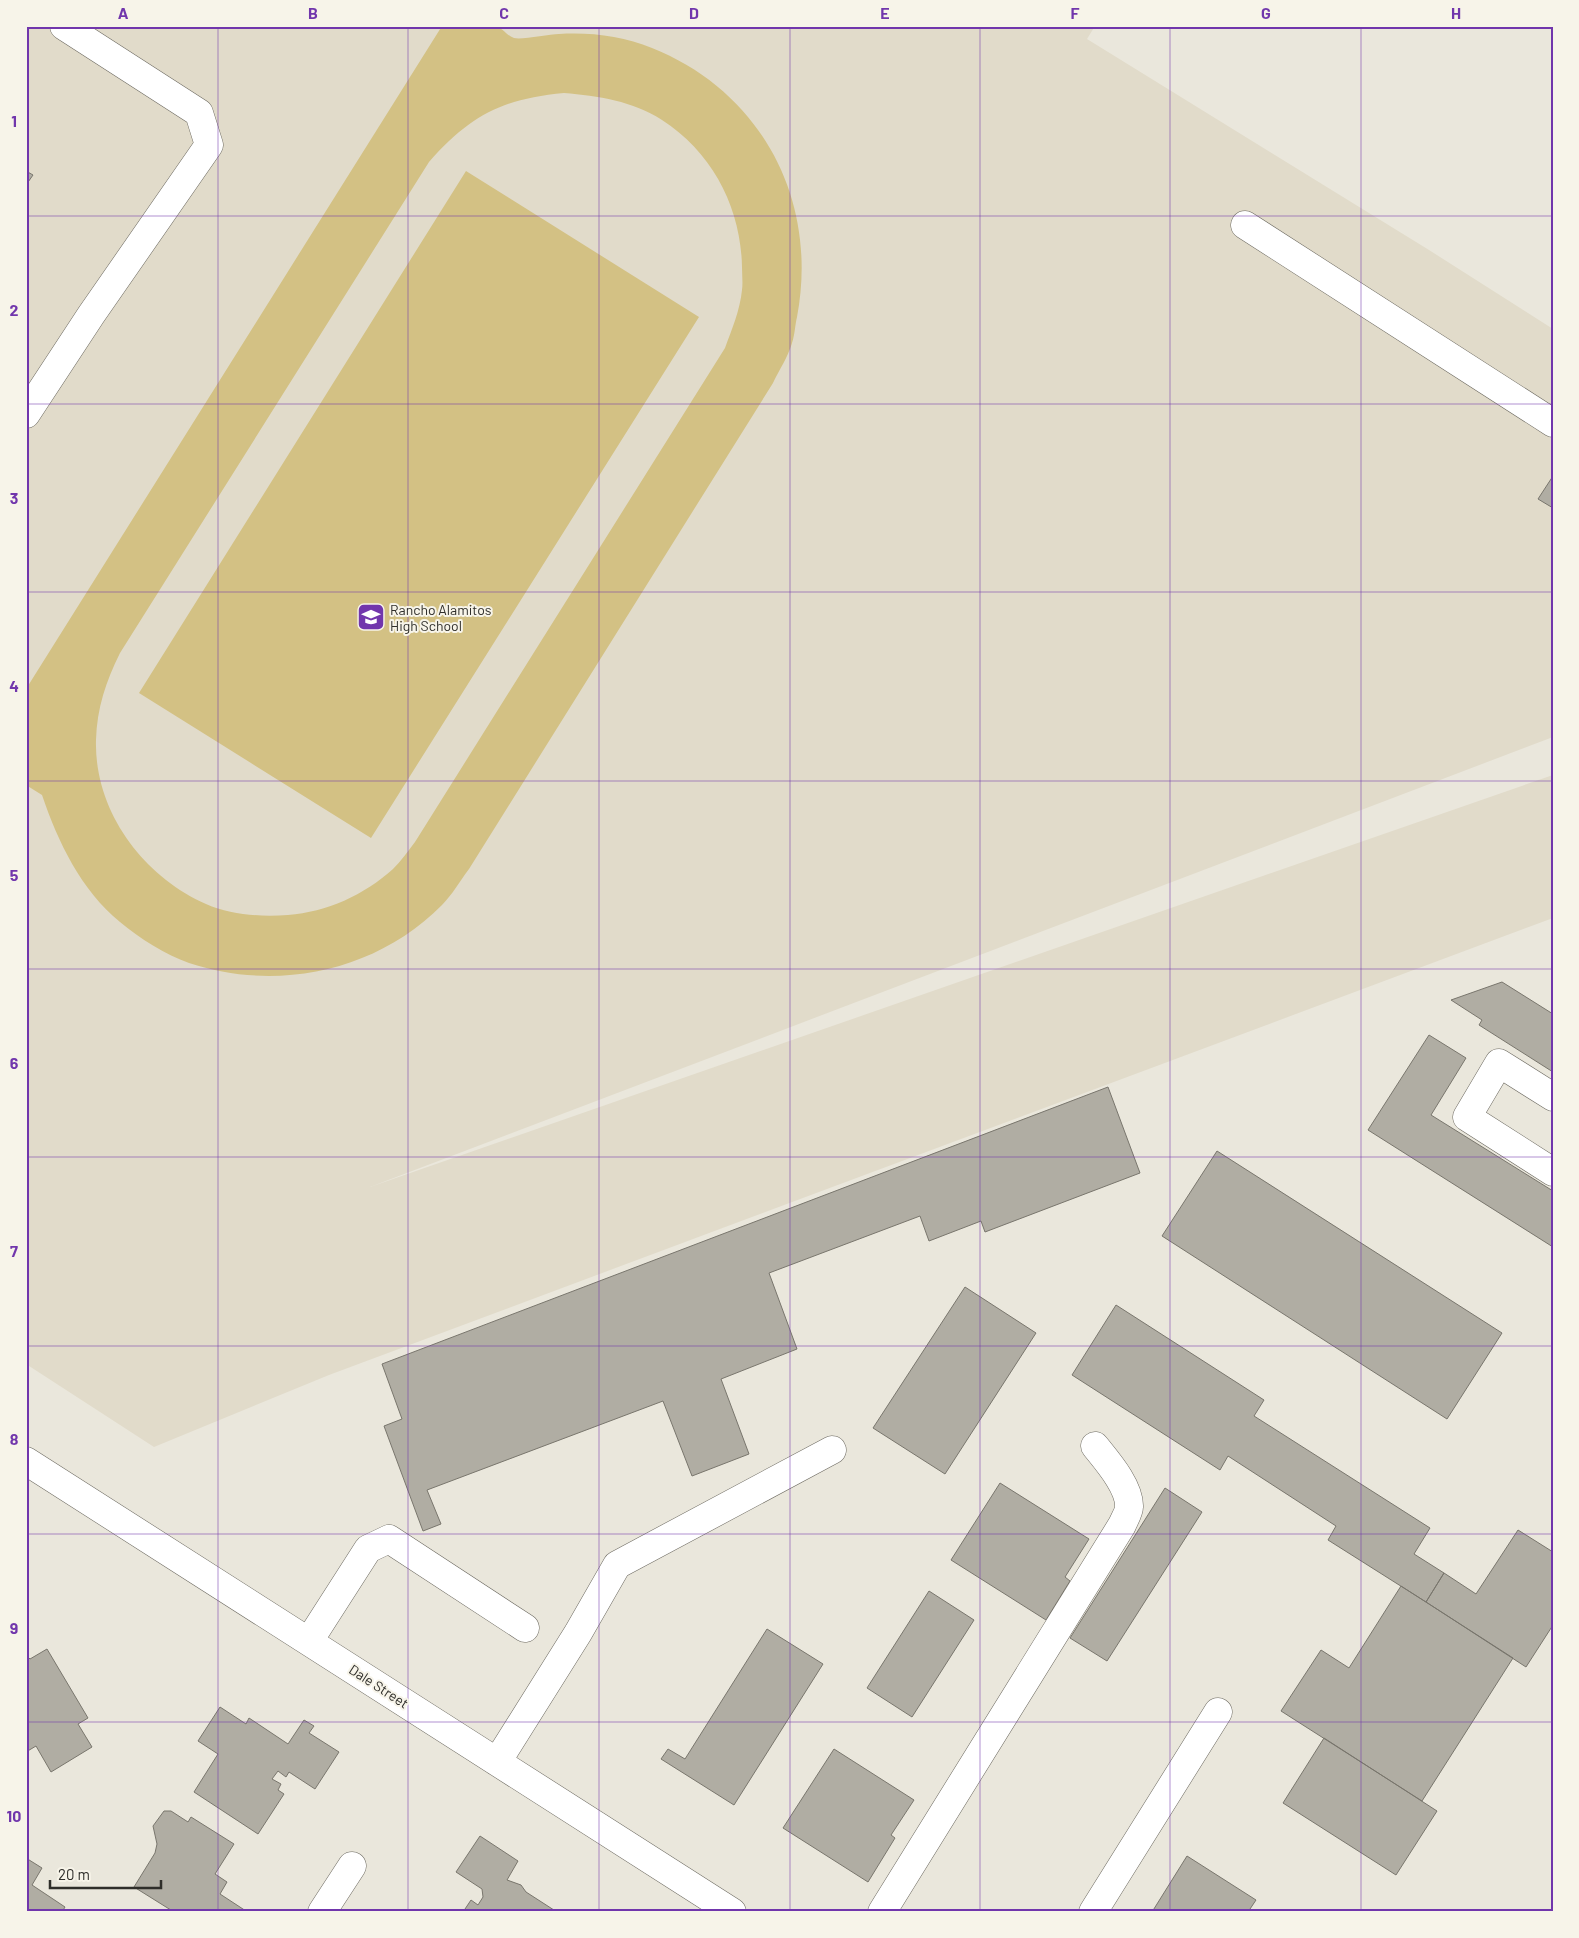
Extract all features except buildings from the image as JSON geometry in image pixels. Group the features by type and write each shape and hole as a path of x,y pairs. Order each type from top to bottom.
{"street":[{"path":"26,414 209,145 199,113 64,26"},
{"path":"1245,225 1553,423"},
{"path":"1553,1097 1499,1063 1467,1117 1553,1172"},
{"path":"882,1912 1122,1525 1129,1507 1126,1493 1116,1472 1095,1446"},
{"path":"497,1762 578,1633 617,1565 832,1450"},
{"name":"Dale Street","path":"26,1461 732,1912"},
{"path":"309,1641 368,1549 389,1538 525,1628"},
{"path":"1093,1912 1218,1712"},
{"path":"322,1912 352,1866"}],"shaded area":[{"path":"26,26 1095,26 1087,39 1429,250 1553,329 1553,737 370,1187 1553,775 1553,918 329,1375 154,1447 26,1364"},
{"path":"442,26 495,26 514,38 555,34 583,34 618,38 641,44 691,67 724,92 752,122 774,156 790,193 799,232 802,274 797,317 788,353 773,383 469,869 446,901 416,928 387,946 356,960 323,970 290,975 256,976 222,972 189,963 153,946 120,922 106,909 82,880 55,830 42,795 26,785 26,689","holes":["564,93 615,100 639,108 662,120 680,133 696,149 721,184 730,203 736,224 740,245 742,279 739,305 725,348 415,842 396,866 370,887 344,901 303,913 278,916 246,914 226,911 206,904 183,892 162,877 143,859 113,816 103,792 96,740 98,717 103,695 115,663 429,162 459,132 489,112 523,100"]},
{"path":"466,171 699,317 371,838 139,693"}],"place":[{"name":"Rancho Alamitos High School","path":"371,617"}]}
